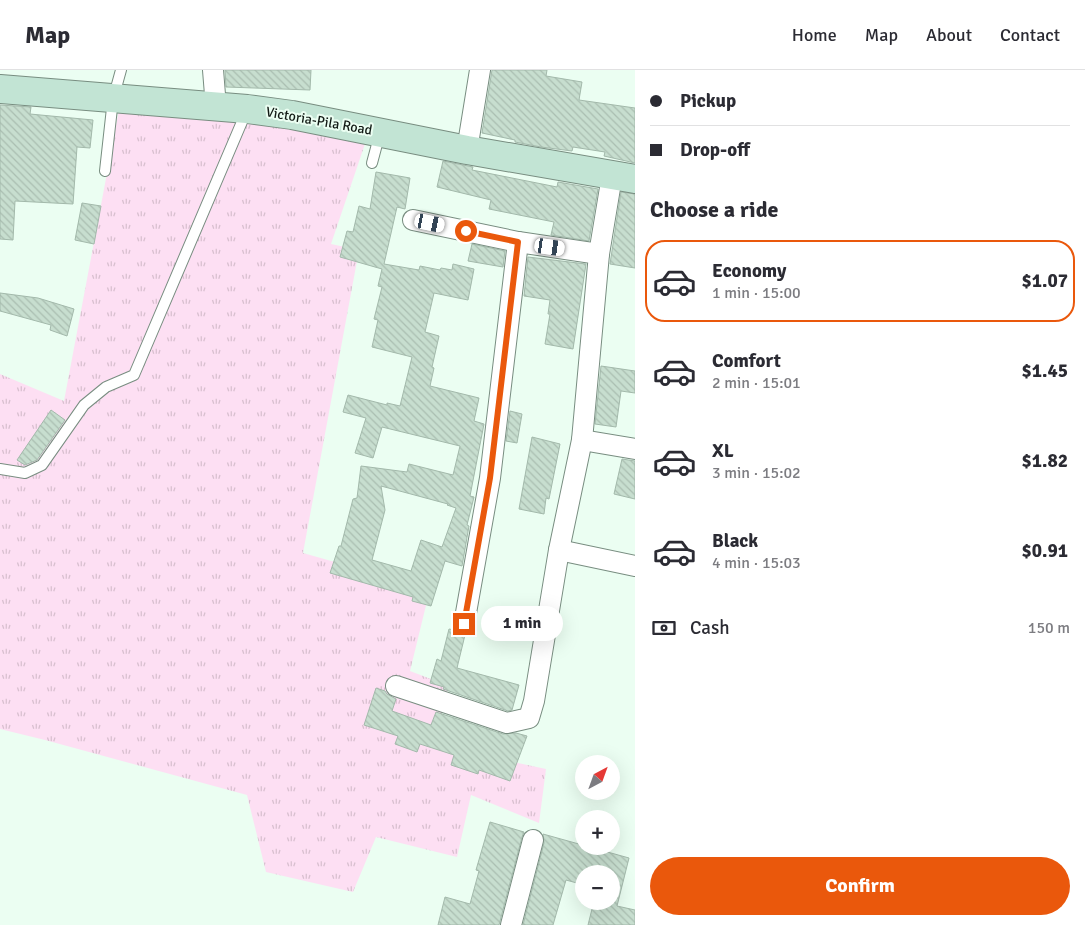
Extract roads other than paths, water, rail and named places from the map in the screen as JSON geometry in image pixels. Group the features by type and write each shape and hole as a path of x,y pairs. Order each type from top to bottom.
{"main road":[{"name":"Victoria-Pila Road","path":"0,89 247,109 292,115 467,150 624,178"}],"street":[{"path":"213,70 216,107"},
{"path":"467,150 480,70"},
{"path":"396,686 507,723 529,718 534,701 560,550 582,440 599,254 624,178"},
{"path":"413,220 518,242 599,254"},
{"path":"464,624 490,478 518,242"},
{"path":"582,440 635,449"},
{"path":"560,550 635,566"},
{"path":"510,925 532,840"}],"lane":[{"path":"105,171 113,99 121,70"},
{"path":"0,469 25,473 42,465 84,406 106,387 134,374 247,109"},
{"path":"372,163 380,132"}]}
